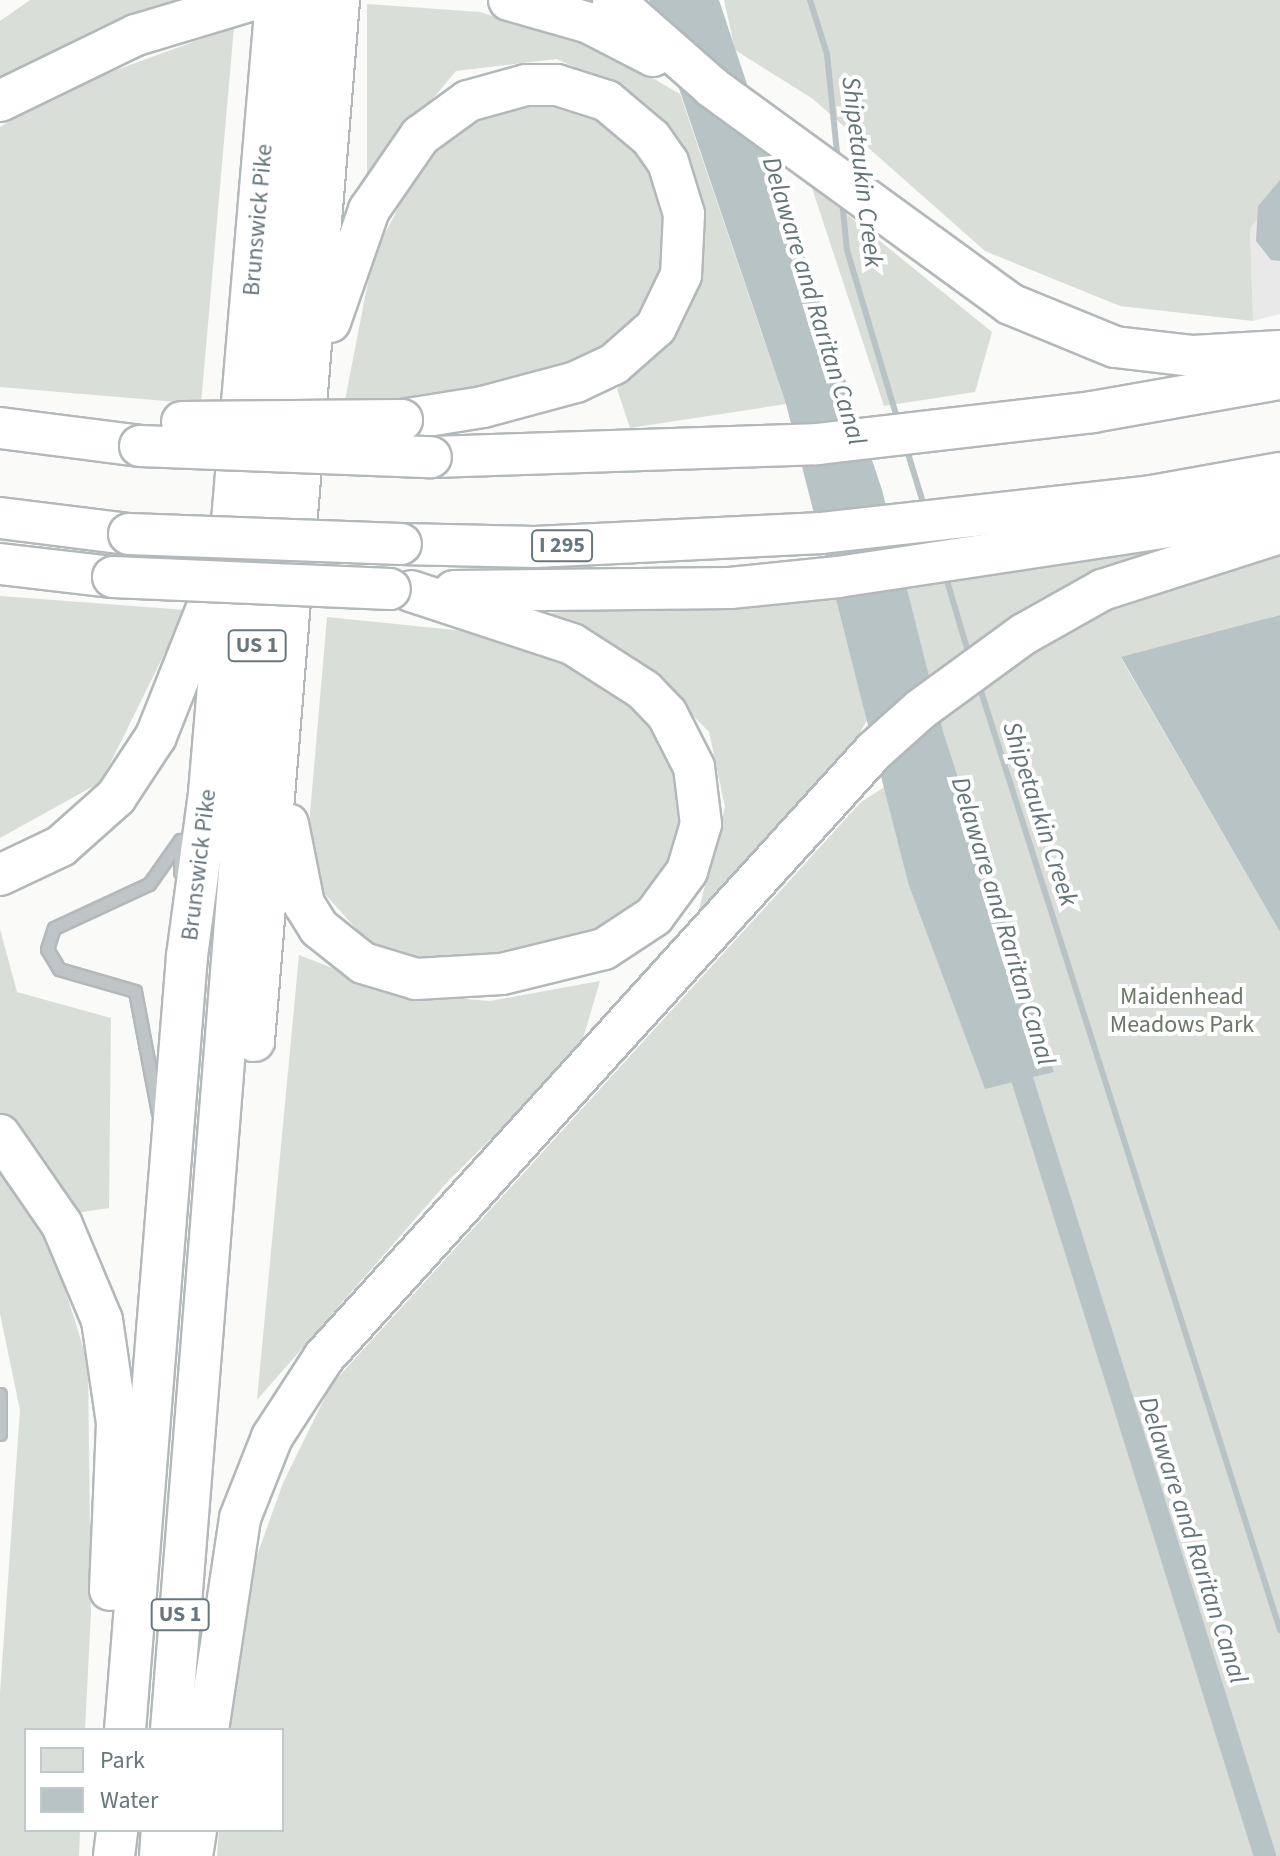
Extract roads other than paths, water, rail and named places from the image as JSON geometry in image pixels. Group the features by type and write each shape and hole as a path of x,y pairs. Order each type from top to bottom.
{"highway":[{"path":"0,101 90,55 171,22 253,0"},
{"name":"Brunswick Pike","path":"125,1728 183,1005 231,552 276,0"},
{"name":"Brunswick Pike","path":"171,1728 308,0"},
{"path":"208,1292 230,1209 247,1103 280,740 339,0"},
{"path":"509,0 589,23 713,88"},
{"path":"613,0 713,88 1010,304 1115,347 1193,356 1280,351"},
{"path":"0,428 136,434 402,420 483,407 576,382 614,364 656,327 681,275 684,214 668,162 631,117 584,91 541,85 495,91 442,117 396,168 369,210 309,387"},
{"path":"0,422 431,457 699,452 997,425 1280,379"},
{"name":"I 295","path":"0,518 129,534 535,547 1026,530 1152,496 1280,473"},
{"path":"0,578 113,577 401,590 730,588 1026,530 1280,510"},
{"path":"208,1728 240,1518 272,1437 324,1357 874,751 921,709 1059,612 1146,572 1280,533"},
{"path":"0,875 26,867 89,825 142,762 231,552"},
{"path":"0,564 68,576"},
{"path":"280,740 291,857 304,904 319,928 363,963 416,979 502,974 604,949 654,916 687,871 701,824 694,767 667,714 644,690 572,644 401,590"},
{"path":"0,1135 62,1225 102,1320 111,1364 118,1478 101,1728"},
{"path":"92,1856 94,1832"},
{"path":"114,1856 117,1832"},
{"path":"160,1856 162,1832"},
{"path":"192,1856 196,1832"}],"lane":[{"path":"170,1180 135,991 59,969 47,949 54,928 149,884 180,840 183,1005"},
{"path":"0,1394 0,1434"}],"water":[{"path":"649,0 719,0 882,490 943,731 1054,1072 985,1089 909,886 786,404"},
{"path":"1280,180 1280,261 1271,260 1256,241 1258,206"},
{"path":"1280,615 1280,932 1121,657"}],"waterway":[{"name":"Shipetaukin Creek","path":"810,0 827,54 838,162"},
{"name":"Shipetaukin Creek","path":"842,201 847,250 898,421"},
{"name":"Shipetaukin Creek","path":"906,447 925,509"},
{"name":"Shipetaukin Creek","path":"945,574 969,655"},
{"name":"Shipetaukin Creek","path":"979,685 1280,1630"},
{"name":"Delaware and Raritan Canal","path":"1014,1053 1265,1856"}],"park label":[{"name":"Maidenhead Meadows Park","path":"1182,1011"}]}
